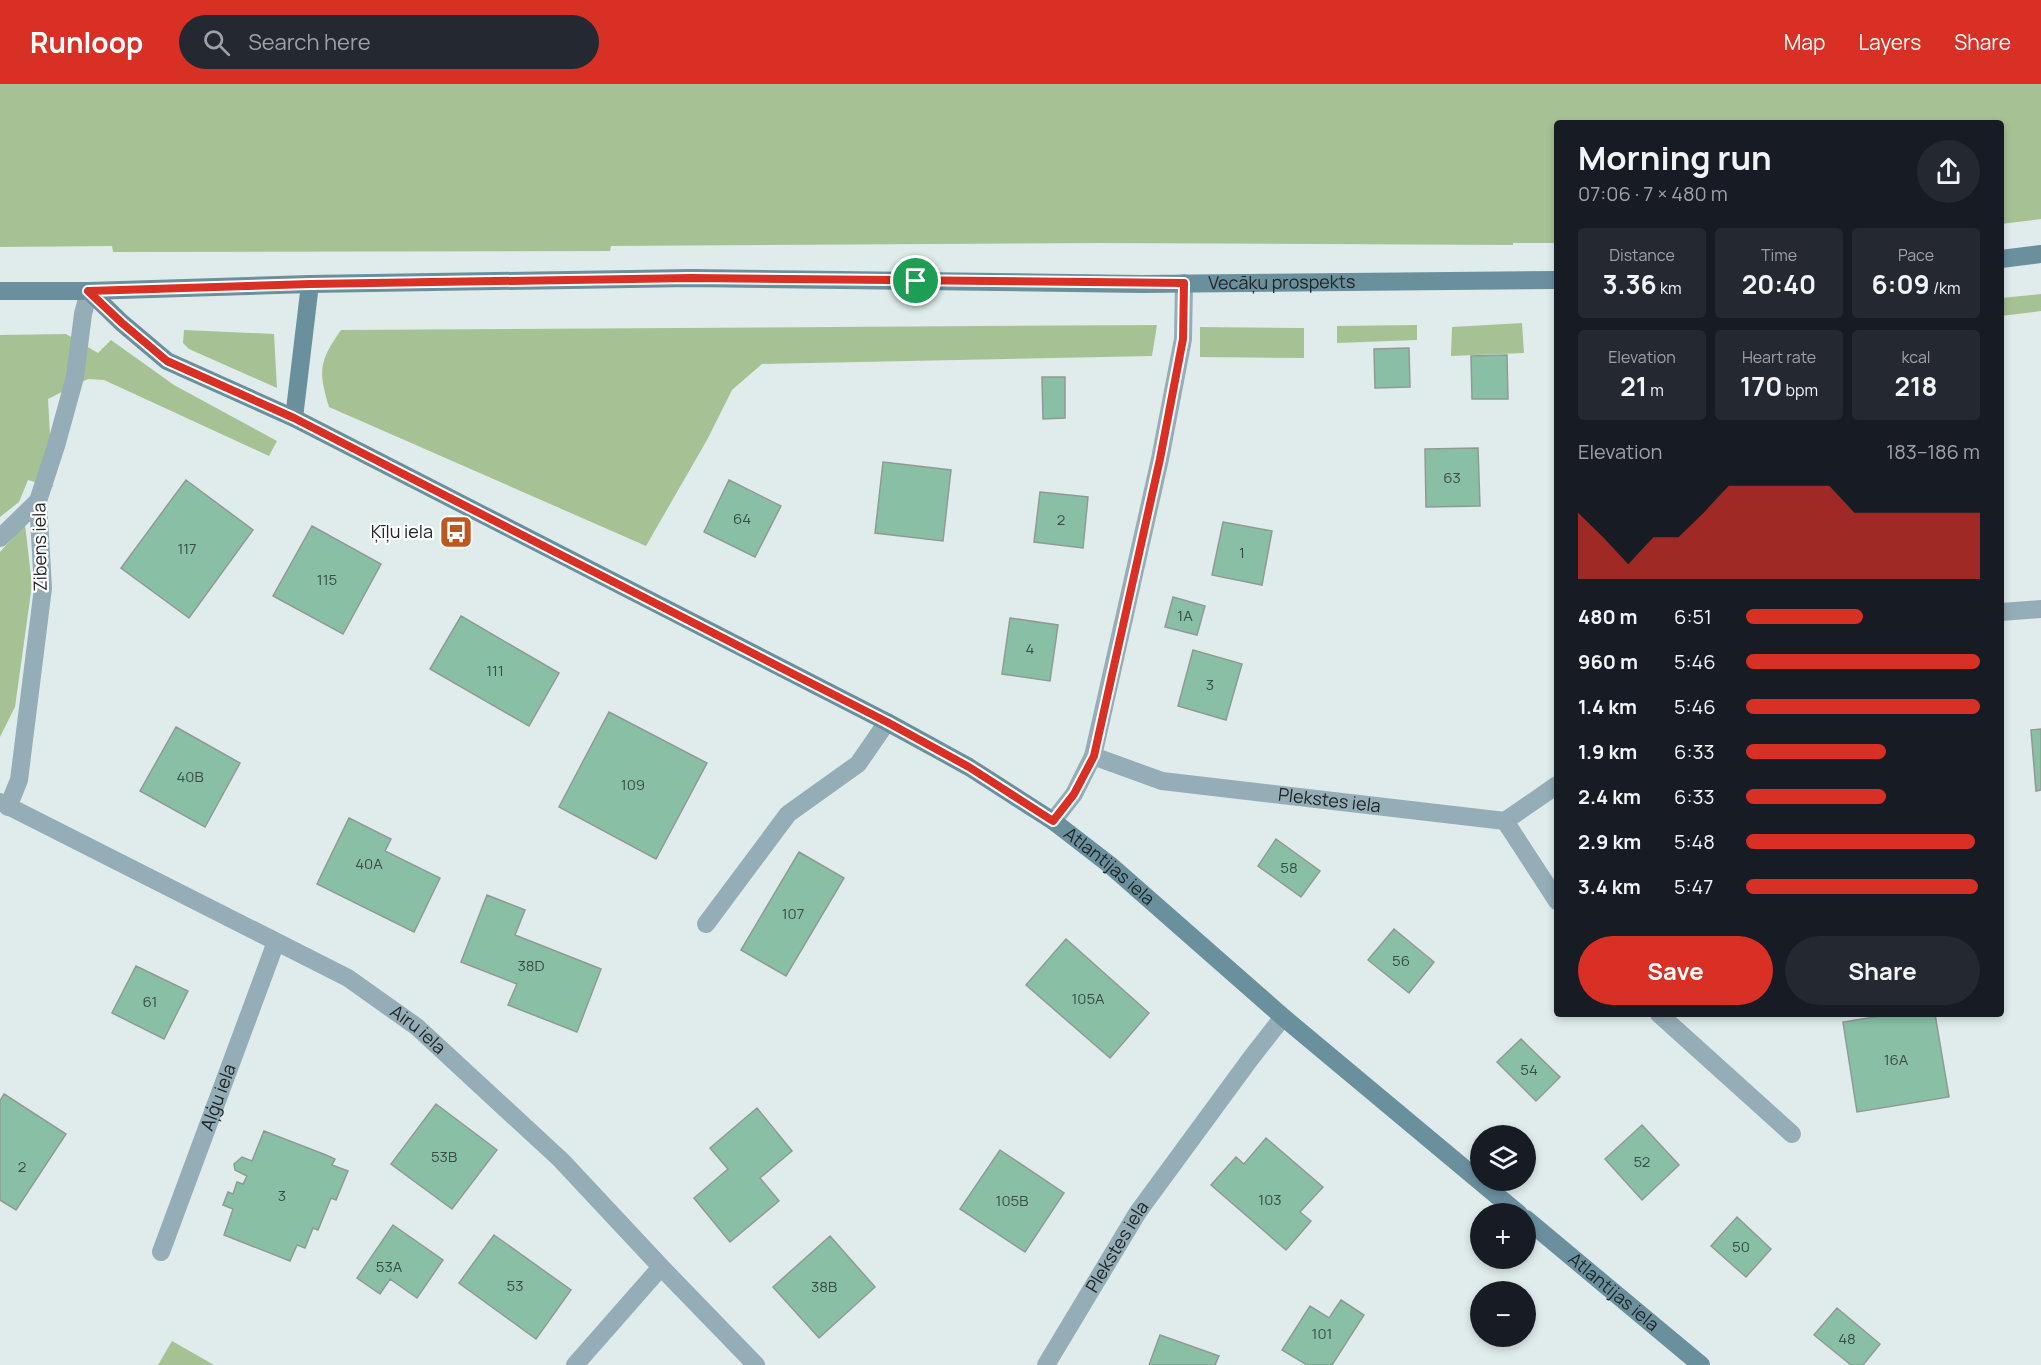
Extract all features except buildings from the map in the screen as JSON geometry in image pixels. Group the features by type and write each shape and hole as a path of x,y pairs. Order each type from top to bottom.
{"main road":[{"path":"2004,259 2041,254"},
{"name":"Vecāķu prospekts","path":"0,291 691,278 1184,283 1554,280"},
{"path":"294,418 300,350 310,284"},
{"name":"Atlantijas iela","path":"88,291 167,361 294,418 887,722 969,767 1053,821 1110,866 1283,1017 1506,1203"},
{"name":"Atlantijas iela","path":"1536,1227 1701,1365"}],"street":[{"path":"1053,821 1074,794 1094,756 1160,459 1183,339 1184,283"},
{"name":"Zibens iela","path":"4,805 20,780 43,588 38,501 75,377 88,291"},
{"path":"0,538 38,501"},
{"path":"2004,612 2041,609"},
{"path":"706,924 788,814 858,764 887,722"},
{"name":"Plekstes iela","path":"1094,756 1162,781 1505,821"},
{"path":"1554,787 1505,821 1554,897"},
{"name":"Airu iela","path":"4,805 348,978 417,1027 561,1160 660,1267 756,1365"},
{"name":"Aļģu iela","path":"161,1251 276,942"},
{"name":"Plekstes iela","path":"1046,1365 1138,1212 1283,1017"},
{"path":"1662,1017 1792,1134"},
{"path":"575,1365 660,1267"}],"green space":[{"path":"0,84 2041,84 2041,219 2004,224 2004,120 1554,120 1554,243 1513,243 1513,245 1097,243 611,246 610,251 113,252 112,246 0,247"},
{"path":"2041,294 2041,311 2004,316 2004,298"},
{"path":"1522,323 1524,353 1451,356 1452,327"},
{"path":"1157,325 1152,356 762,364 732,390 707,440 646,546 329,407 322,375 328,350 341,330"},
{"path":"1417,325 1417,340 1337,343 1337,326"},
{"path":"1200,327 1304,328 1304,358 1200,357"},
{"path":"184,330 274,334 277,388 189,349 183,343"},
{"path":"66,334 98,353 111,340 174,385 277,441 269,456 104,380 88,379 48,399 53,487 28,480 19,502 0,517 0,335"},
{"path":"25,524 32,585 15,707 0,737 0,552"},
{"path":"172,1341 214,1365 158,1365"}],"place":[{"name":"Ķīļu iela","path":"456,532"}],"route":[{"path":"691,278 916,281 1184,283 1183,339 1160,459 1094,756 1074,794 1053,821 969,767 887,722 294,418 167,361 88,291 310,284 691,278"}]}
